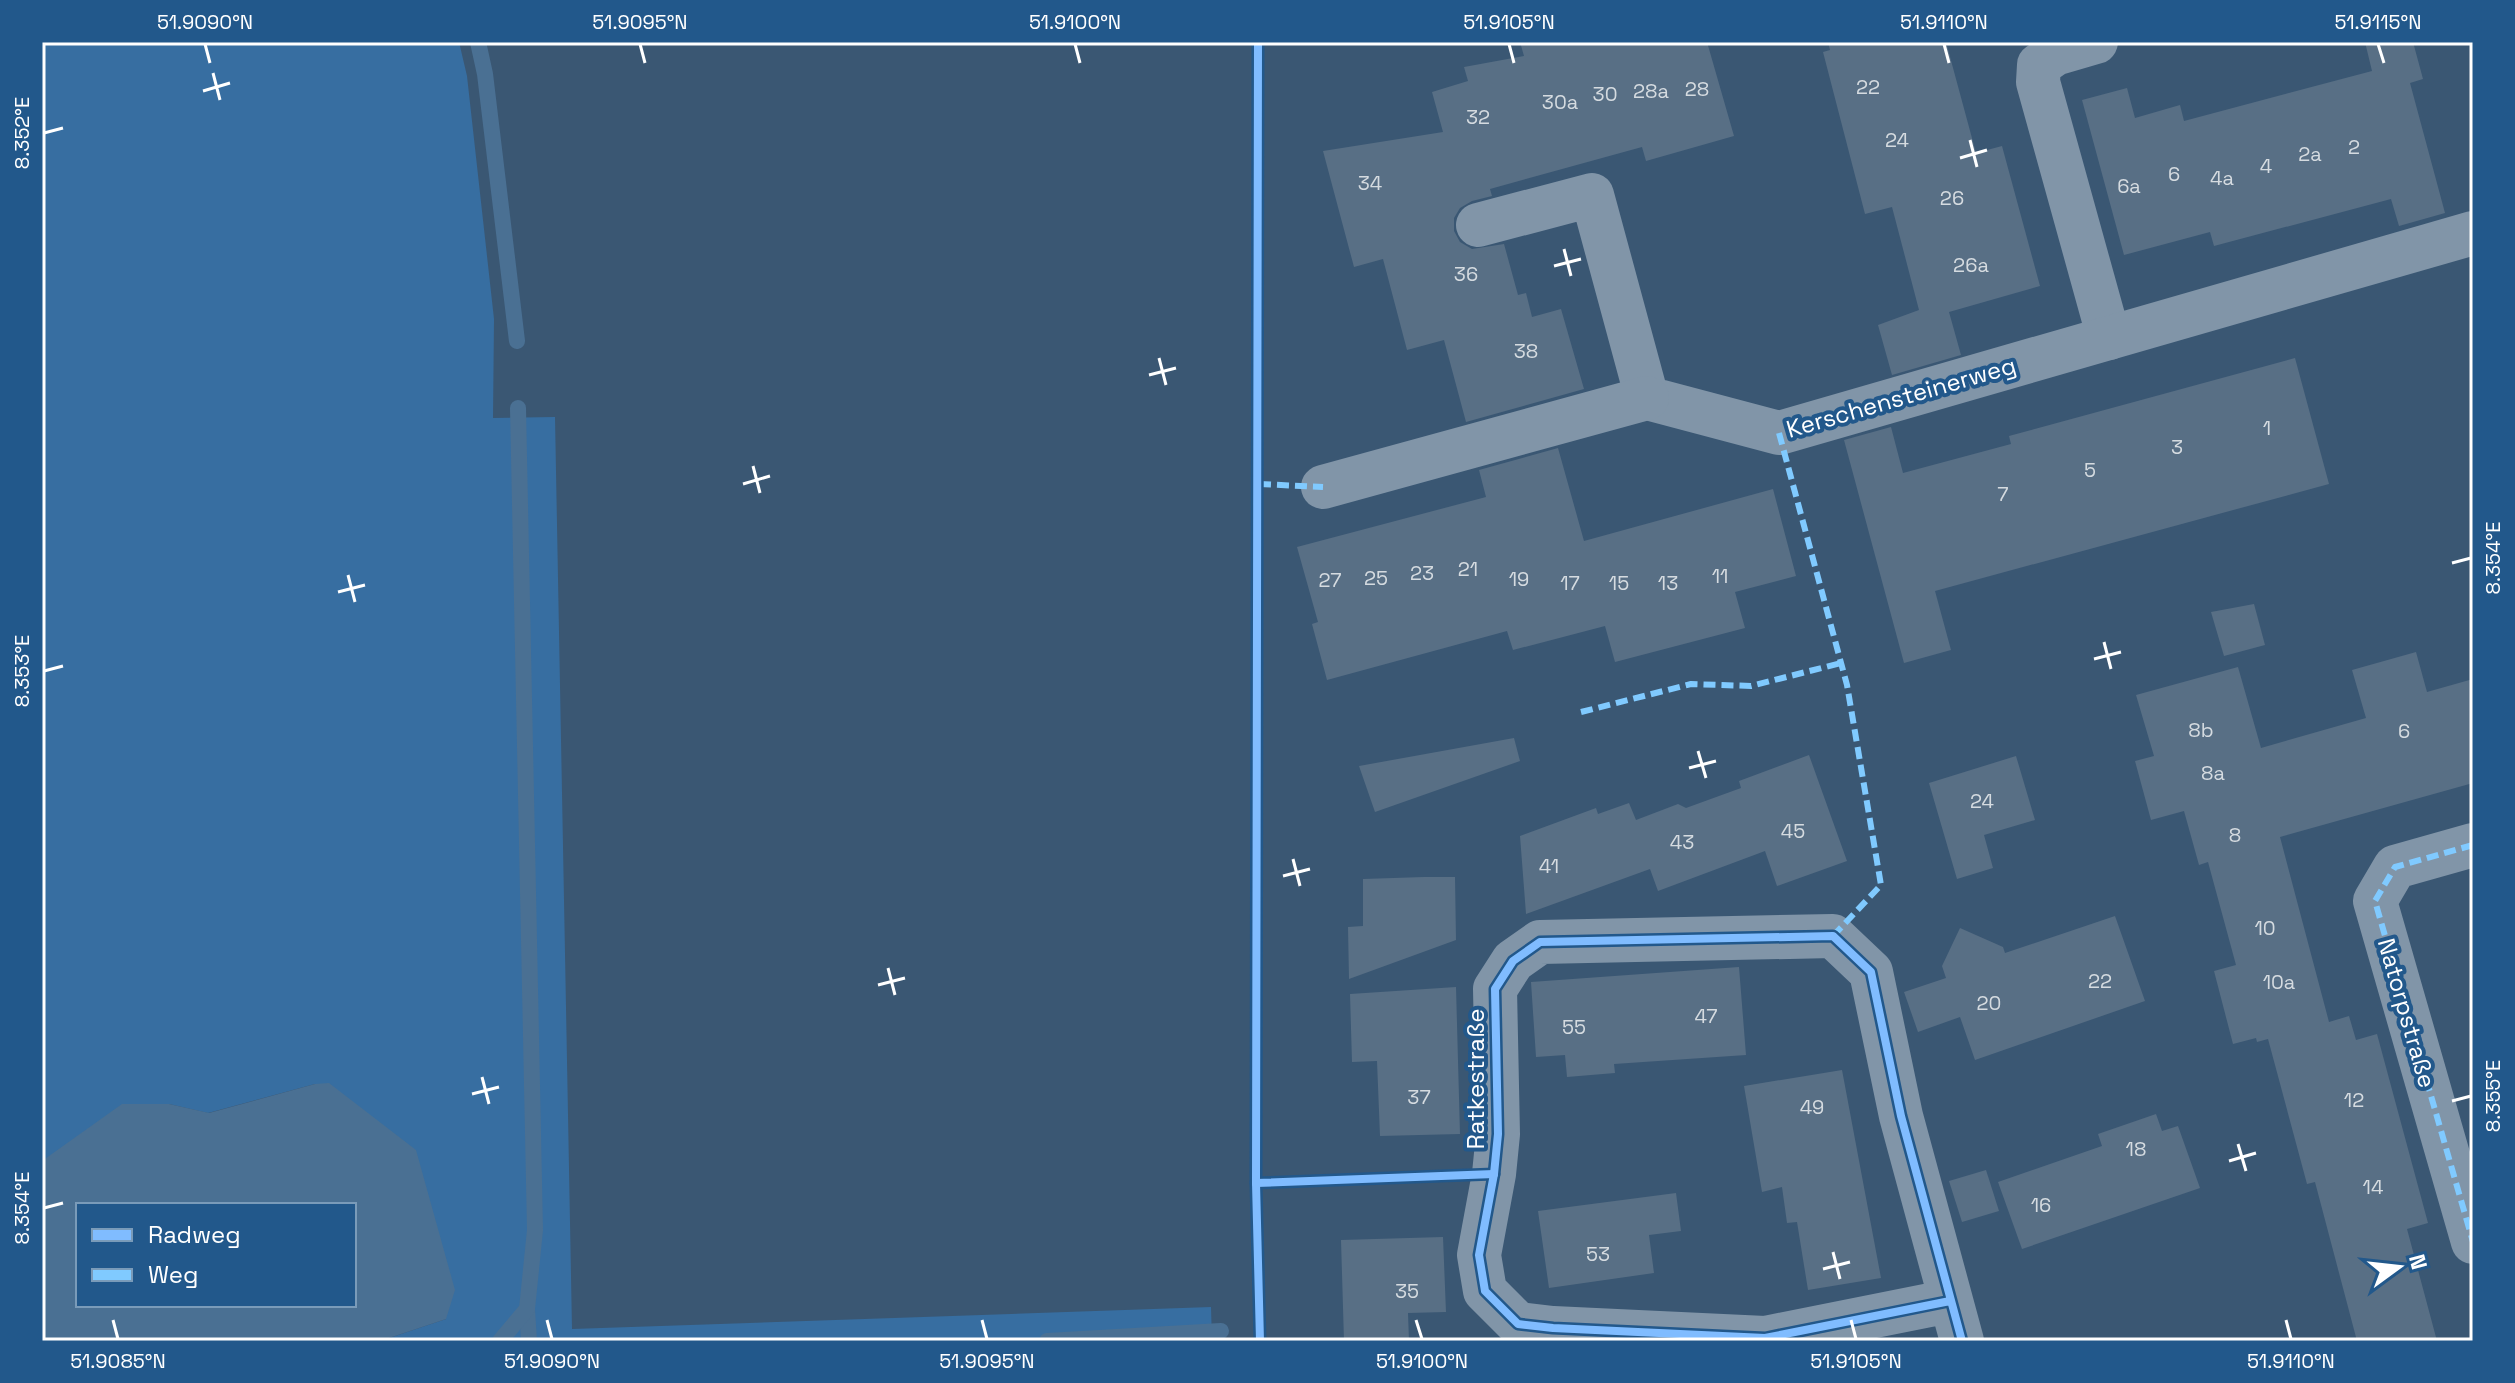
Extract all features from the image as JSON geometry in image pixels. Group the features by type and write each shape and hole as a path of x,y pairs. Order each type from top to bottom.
{"street":[{"path":"2096,42 2055,54 2039,65 2038,82 2109,338"},
{"path":"1323,487 1647,398 1592,195 1478,225"},
{"name":"Kerschensteinerweg","path":"1647,398 1779,433 2473,233"},
{"name":"Natorpstraße","path":"2473,845 2395,867 2375,901 2473,1242"},
{"name":"Ratkestraße","path":"1833,936 1871,972 1901,1116 1956,1321 1765,1338 1518,1324 1485,1291 1479,1255 1498,1134 1495,989 1513,961 1540,942 1833,936"}],"shaded area":[{"path":"42,42 459,42 467,76 494,319 493,418 555,417 572,1329 1211,1307 1212,1341 380,1341 446,1319 315,1084 208,1113 169,1104 42,1161"},
{"path":"329,1083 416,1150 455,1290 446,1319 380,1341 42,1341 42,1161 122,1104 169,1104 209,1113 315,1084"}],"building":[{"path":"1520,42 1707,42 1734,136 1646,161 1642,147 1490,189 1492,196 1460,208 1454,218 1454,231 1460,242 1472,249 1504,244 1518,295 1526,293 1532,317 1561,309 1584,389 1466,422 1444,340 1407,350 1383,259 1354,267 1323,151 1443,132 1432,92 1468,81 1464,67 1524,56"},
{"path":"1828,42 1946,42 1976,153 2002,146 2040,286 1949,312 1961,355 1892,375 1878,325 1919,310 1892,207 1865,214 1823,52 1830,50"},
{"path":"2365,42 2413,42 2423,79 2410,83 2445,213 2399,226 2391,199 2214,246 2210,232 2124,255 2082,100 2127,88 2135,118 2180,105 2184,121 2372,71"},
{"path":"2295,358 2329,484 1935,591 1951,650 1904,663 1844,440 1891,427 1903,473 2011,444 2009,436"},
{"path":"1558,448 1584,541 1773,489 1796,576 1735,592 1745,628 1615,662 1605,626 1513,650 1507,631 1327,680 1312,624 1318,622 1297,547 1486,497 1479,470"},
{"path":"2254,604 2265,645 2224,656 2211,612"},
{"path":"2416,652 2427,692 2473,679 2473,783 2280,837 2329,1022 2349,1016 2356,1040 2377,1034 2428,1223 2407,1229 2437,1341 2357,1341 2315,1182 2307,1184 2268,1039 2257,1042 2256,1038 2233,1044 2214,971 2236,965 2208,862 2199,865 2184,811 2151,820 2135,761 2154,756 2136,695 2238,667 2261,748 2366,718 2352,670"},
{"path":"1514,738 1520,761 1375,812 1359,766"},
{"path":"1809,755 1847,861 1777,886 1765,851 1658,891 1650,869 1526,914 1520,836 1596,808 1598,814 1629,803 1636,820 1678,804 1686,808 1741,788 1739,781"},
{"path":"2016,756 2035,820 1984,835 1993,868 1957,879 1929,783"},
{"path":"1455,877 1456,940 1349,979 1348,927 1363,926 1363,879"},
{"path":"2115,916 2145,1001 1975,1060 1960,1017 1918,1032 1904,992 1946,978 1942,966 1960,928 2003,947 2005,953"},
{"path":"1739,967 1746,1055 1614,1064 1615,1073 1567,1077 1565,1055 1536,1057 1531,982"},
{"path":"1456,987 1460,1134 1380,1136 1377,1061 1352,1062 1350,994"},
{"path":"1842,1070 1881,1278 1808,1290 1797,1222 1787,1223 1782,1187 1762,1192 1744,1086"},
{"path":"2156,1114 2162,1131 2178,1126 2200,1188 2022,1249 1998,1182 2102,1146 2098,1134"},
{"path":"1986,1170 1999,1211 1962,1222 1949,1181"},
{"path":"1676,1193 1681,1231 1649,1235 1654,1273 1549,1288 1538,1211"},
{"path":"1443,1237 1446,1312 1408,1313 1409,1341 1344,1341 1341,1240"}],"waterway":[{"path":"478,42 485,74 517,341"},
{"path":"500,1341 527,1309 535,1230 518,408"},
{"path":"527,1309 529,1341"},
{"path":"1047,1341 1221,1331"}],"marked path":[{"path":"1779,433 1847,685 1881,885 1833,936"},
{"path":"1259,484 1323,487"},
{"path":"1581,712 1691,684 1751,686 1841,663"},
{"path":"2473,845 2395,867 2375,901 2473,1242"}],"cycle path":[{"path":"1258,42 1256,1183 1260,1341"},
{"path":"1950,1301 1765,1338 1518,1324 1485,1291 1479,1255 1498,1134 1495,989 1513,961 1540,942 1833,936 1871,972 1901,1116 1962,1341"},
{"path":"1256,1183 1494,1174"}]}
